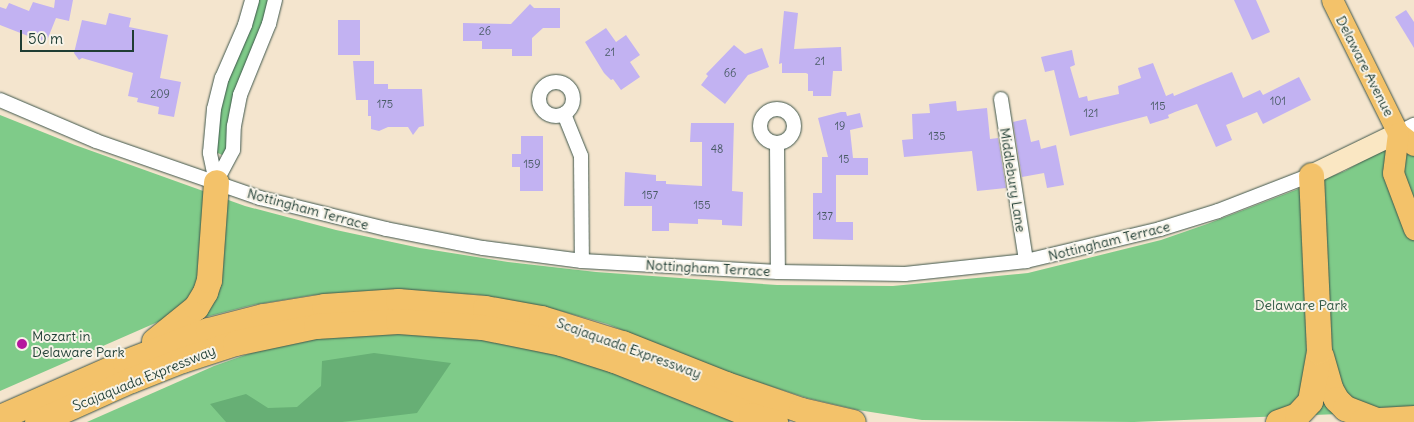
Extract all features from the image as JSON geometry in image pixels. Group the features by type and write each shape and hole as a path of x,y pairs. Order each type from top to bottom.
{"highway":[{"path":"1278,422 1297,415 1310,401 1319,351 1311,175"},
{"path":"125,362 177,325 196,307 205,292 210,266 216,182"},
{"name":"Scajaquada Expressway","path":"0,418 125,362 208,330 289,311 374,302 458,305 513,312 568,325 622,342 735,387 801,410 853,422"},
{"name":"Scajaquada Expressway","path":"37,422 56,417 182,360 235,342 316,326 407,321 482,327 561,343 614,360 751,415 776,422"},
{"path":"1319,351 1330,388 1336,399 1345,408 1377,420"},
{"path":"1340,422 1414,418"}],"main road":[{"name":"Delaware Avenue","path":"1332,0 1409,134 1393,174 1414,229"}],"street":[{"path":"216,182 210,153 214,109 222,78 245,25 252,0"},
{"path":"216,182 233,150 234,126 240,95 269,24 275,0"},
{"name":"Middlebury Lane","path":"1001,99 1026,261"},
{"name":"Nottingham Terrace","path":"0,100 96,141 280,204 386,229 483,248 582,261 778,272 905,274 1026,261 1160,229 1218,211 1409,134"},
{"path":"564,114 581,156 582,261"},
{"path":"777,144 778,272"}],"green space":[{"path":"256,0 271,0 225,154 222,155 216,152 218,109"},
{"name":"Delaware Park","path":"0,115 75,145 245,206 336,230 420,248 508,262 596,272 777,285 893,286 1028,273 1161,240 1207,224 1345,171 1414,131 1414,411 1134,422 922,420 858,410 807,398 730,373 607,324 557,310 481,295 399,290 313,295 253,305 202,318 160,321 0,391"},
{"path":"412,333 470,337 545,351 616,373 740,422 87,422 214,366 251,353 309,340 348,334"},
{"path":"374,353 451,363 417,413 342,422 226,422 210,404 246,394 268,408 297,407 321,386 322,361"}],"building":[{"path":"55,0 73,0 69,21 56,18 46,43 0,25 0,7 6,9 9,3 29,11 33,2 54,8"},
{"path":"1234,0 1256,0 1270,32 1252,40"},
{"path":"530,4 534,8 560,8 560,28 543,28 532,38 532,56 512,56 512,49 482,49 482,41 463,41 463,23 511,24"},
{"path":"1406,10 1414,22 1414,48 1395,17"},
{"path":"784,11 798,13 794,49 841,47 842,71 833,71 831,96 813,96 813,91 808,91 808,74 806,73 782,73 782,63 779,64"},
{"path":"109,13 131,18 129,27 168,35 160,78 181,82 174,117 158,114 159,107 137,102 138,98 128,96 133,73 82,58 79,60 74,53 82,20 106,25"},
{"path":"338,20 360,20 360,55 338,55"},
{"path":"606,28 616,42 626,35 640,55 630,62 640,77 621,90 613,79 611,80 604,73 585,42"},
{"path":"734,45 745,54 762,48 769,67 748,75 725,104 701,85 708,76 706,74"},
{"path":"1072,50 1075,65 1070,67 1079,98 1087,96 1088,101 1119,94 1118,86 1141,78 1138,68 1153,63 1166,96 1173,93 1174,96 1232,72 1243,98 1260,90 1263,95 1299,77 1311,100 1263,124 1257,112 1226,125 1232,140 1216,147 1197,104 1168,115 1169,118 1150,124 1147,116 1070,136 1054,70 1045,72 1041,57"},
{"path":"353,61 374,61 374,84 388,84 388,89 422,89 424,126 419,127 413,135 408,127 388,127 379,131 371,129 371,116 368,116 368,100 356,100"},
{"path":"956,101 957,111 987,108 990,139 998,138 1006,188 977,191 972,151 904,157 902,140 913,139 912,114 930,113 929,104"},
{"path":"846,112 847,116 860,113 863,127 850,130 853,158 868,158 868,175 836,175 836,222 853,222 853,240 813,239 813,193 822,193 822,157 828,157 818,118"},
{"path":"1026,119 1031,142 1039,140 1041,149 1056,145 1064,185 1047,188 1044,173 1022,177 1013,122"},
{"path":"691,123 734,123 732,191 743,192 742,226 722,225 722,220 698,219 698,224 669,223 669,231 652,231 652,206 624,206 625,172 656,175 656,181 666,181 666,184 702,186 702,142 690,142"},
{"path":"521,136 543,136 543,191 520,191 520,167 512,167 512,154 521,154"}],"place":[{"name":"Mozart in Delaware Park","path":"22,344"}]}
